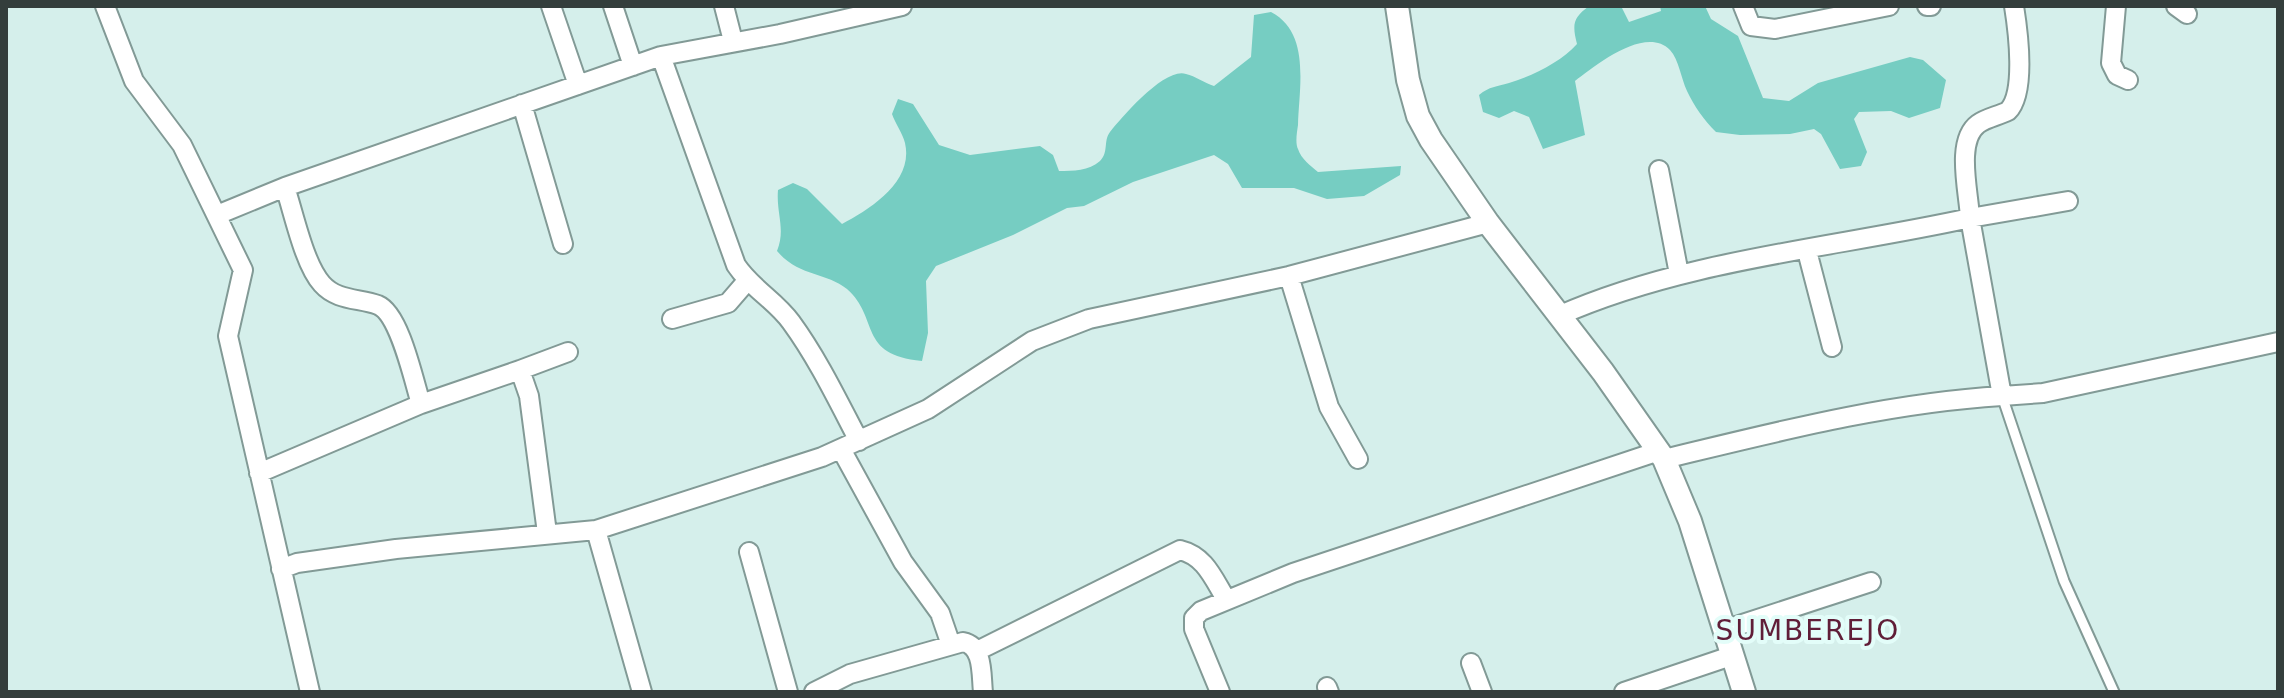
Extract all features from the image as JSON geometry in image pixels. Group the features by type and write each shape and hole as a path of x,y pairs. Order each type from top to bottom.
{"street":[{"path":"105,6 134,81 182,145 243,270 228,336 310,692"},
{"path":"551,6 578,85"},
{"path":"613,6 633,66"},
{"path":"724,6 733,41"},
{"path":"217,215 285,187 661,56 780,34 902,6"},
{"path":"1397,6 1408,80 1418,116 1488,223 1662,455 1682,498 1744,692"},
{"path":"1743,6 1751,26 1775,29 1889,6"},
{"path":"2002,396 1970,218 1965,152 1972,130 1982,121 2008,111 2016,94 2017,28 2014,6"},
{"path":"2116,6 2111,63 2117,75 2128,80"},
{"path":"661,56 727,245 747,281 776,303 791,322 859,441"},
{"path":"522,104 563,244"},
{"path":"1659,170 1679,274"},
{"path":"285,187 313,271 323,286 346,300 380,306 394,321 421,404"},
{"path":"1558,316 1603,296 1679,274 2068,201"},
{"path":"281,569 297,563 396,549 596,530 711,495 841,449 928,409 1032,341 1089,319 1289,276 1488,223"},
{"path":"1807,251 1832,347"},
{"path":"1289,276 1329,407 1358,459"},
{"path":"672,319 728,303 747,281"},
{"path":"1220,692 1194,629 1194,618 1226,599 1507,499 1662,455 1833,418 1944,400 2043,393 2278,342"},
{"path":"259,473 421,404 568,352"},
{"path":"520,370 529,396 547,533"},
{"path":"841,449 903,562 940,613 951,645"},
{"path":"596,530 642,692"},
{"path":"977,651 1180,550 1195,554 1226,599"},
{"path":"749,552 788,692"},
{"path":"1724,630 1871,582"},
{"path":"814,692 850,674 951,645 971,643 977,651 983,692"},
{"path":"1624,692 1731,656"},
{"path":"1471,663 1482,692"}],"lane":[{"path":"2002,396 2064,581 2114,692"}],"shaded area":[{"path":"1589,6 1621,6 1629,22 1661,11 1660,6 1705,6 1711,19 1738,36 1763,98 1789,101 1818,83 1910,57 1923,60 1946,80 1940,108 1909,118 1891,111 1859,112 1854,119 1867,152 1861,166 1840,169 1821,134 1814,129 1790,134 1716,132 1693,102 1670,50 1647,42 1621,50 1575,81 1585,135 1543,149 1529,117 1514,111 1499,118 1483,112 1479,95 1536,72 1563,57 1577,44 1575,22"},
{"path":"1271,12 1284,21 1292,33 1300,62 1299,153 1318,172 1401,166 1400,175 1364,196 1327,199 1294,188 1242,188 1228,164 1214,155 1133,182 1084,206 1067,208 1013,235 936,266 926,281 928,333 922,361 888,351 872,334 864,312 847,289 794,266 777,251 781,235 778,190 793,183 807,189 842,224 877,202 896,182 906,157 905,143 892,114 898,99 913,104 939,145 970,155 1040,146 1053,155 1059,171 1086,169 1100,161 1110,132 1156,85 1177,74 1186,74 1214,86 1251,57 1254,15"}],"district":[{"name":"SUMBEREJO","path":"1808,630"}]}
